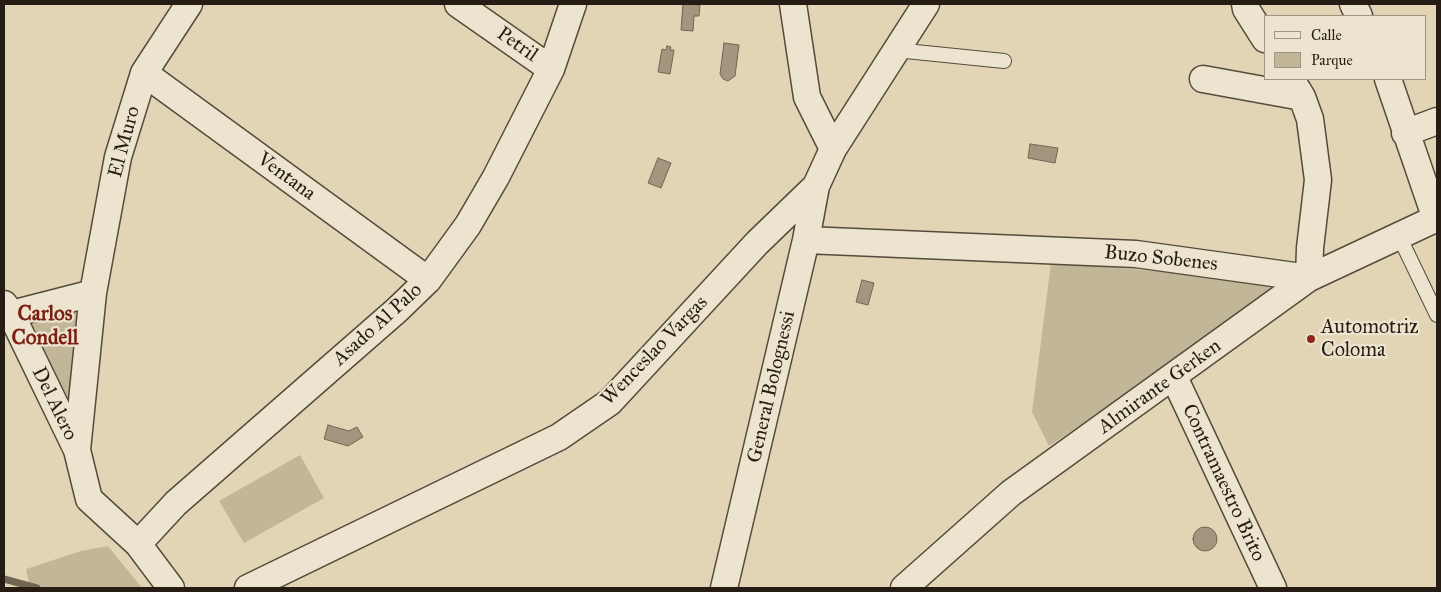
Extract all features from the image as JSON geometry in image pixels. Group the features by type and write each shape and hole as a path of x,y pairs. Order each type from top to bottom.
{"street":[{"name":"El Muro","path":"138,544 89,499 77,450 93,293 118,156 144,74 189,4"},
{"name":"Petril","path":"458,4 551,69"},
{"name":"Asado Al Palo","path":"138,544 176,503 397,310 428,280 468,225 496,177 551,69 573,4"},
{"path":"793,4 807,97 832,149"},
{"name":"Wenceslao Vargas","path":"248,588 559,437 610,402 757,243 816,186 832,149 926,4"},
{"path":"1245,4 1246,10 1264,37"},
{"name":"Ventana","path":"144,74 428,280"},
{"path":"1203,79 1296,88 1310,119 1318,180 1310,248 1309,278"},
{"path":"1388,80 1437,219"},
{"path":"1405,132 1437,121"},
{"name":"General Bolognessi","path":"724,588 806,240 816,186"},
{"name":"Almirante Gerken","path":"904,588 1011,493 1309,278 1437,219"},
{"name":"Buzo Sobenes","path":"806,240 1136,254 1309,278"},
{"path":"7,309 93,293"},
{"name":"Del Alero","path":"7,309 77,450"},
{"name":"Contramaestro Brito","path":"1174,377 1273,588"},
{"path":"138,544 171,588"}],"lane":[{"path":"896,50 1004,62"},
{"path":"1399,236 1437,315"}],"green space":[{"path":"1051,263 1182,273 1282,287 1188,354 1049,446 1032,412"},
{"path":"70,306 79,317 68,413 29,323"},
{"path":"300,455 324,498 244,543 219,501"},
{"path":"108,546 142,588 30,588 26,569 81,551"}],"shaded area":[{"path":"683,4 700,5 699,16 694,16 693,31 681,30"},
{"path":"724,43 739,45 735,76 728,81 723,79 720,74"},
{"path":"667,46 671,47 670,50 674,50 670,74 658,72 662,49 666,50"},
{"path":"1030,144 1058,148 1055,163 1028,158"},
{"path":"658,158 671,163 661,188 648,183"},
{"path":"862,280 874,283 868,305 856,302"},
{"path":"328,425 349,431 357,427 363,437 348,446 324,439"},
{"path":"1205,527 1210,528 1216,534 1216,544 1210,550 1205,551 1200,550 1194,544 1193,539 1194,534 1200,528"}],"waterway":[{"path":"4,579 37,588"}],"place":[{"name":"Automotriz Coloma","path":"1311,339"}],"district":[{"name":"Carlos Condell","path":"45,327"}]}
